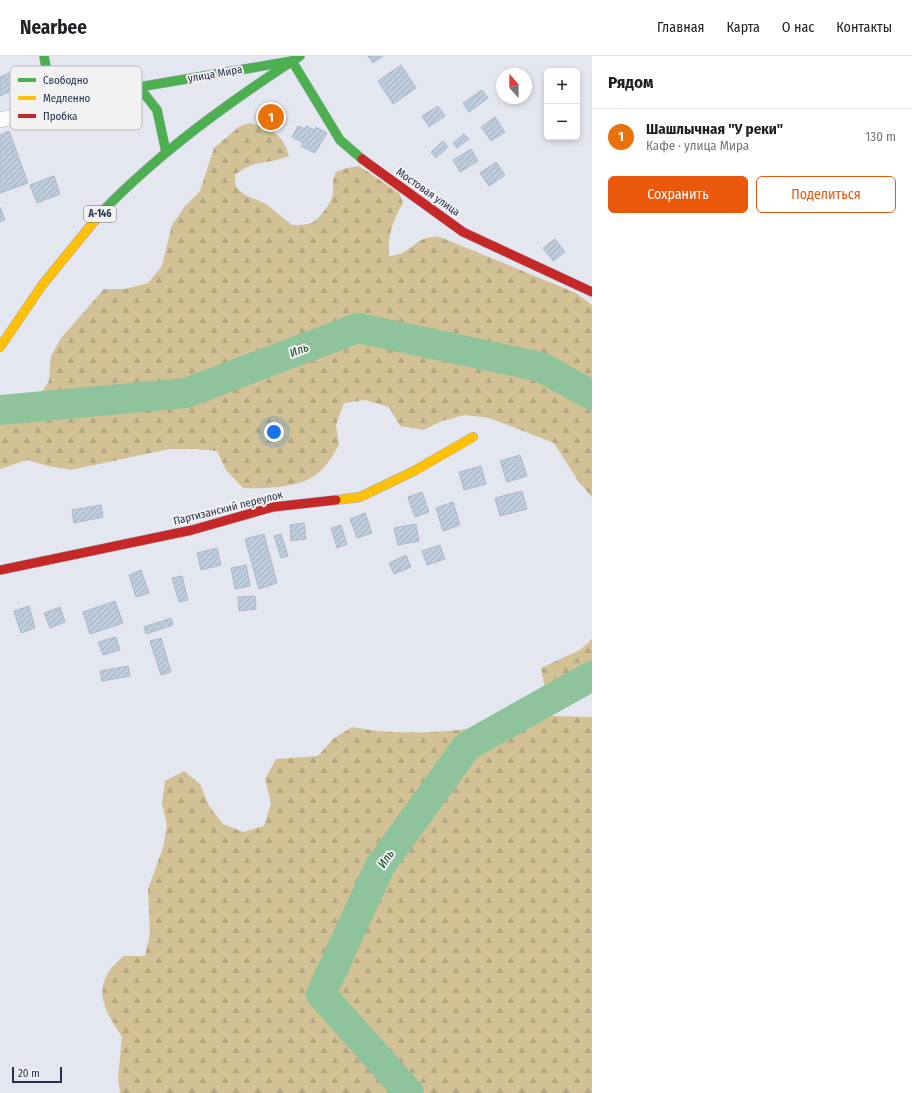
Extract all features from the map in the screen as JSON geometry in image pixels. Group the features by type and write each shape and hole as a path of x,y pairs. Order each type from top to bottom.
{"main road":[{"path":"44,56 46,66"},
{"name":"улица Мира","path":"0,347 43,284 110,203 166,152 238,95 300,56"},
{"name":"улица Мира","path":"142,87 292,61"},
{"name":"Мостовая улица","path":"292,61 318,100 340,140 374,169 463,232 592,292"},
{"path":"142,92 157,110 166,152"},
{"name":"Партизанский переулок","path":"0,570 192,530 273,507 360,497 414,471 473,436"}],"street":[{"name":"улица Мира","path":"0,120 10,117"}],"green space":[{"path":"250,123 270,130 280,138 287,149 289,156 255,164 245,168 235,175 236,187 245,195 266,204 292,225 308,224 316,220 331,201 333,193 333,180 336,172 359,166 399,193 403,203 396,216 390,235 389,256 398,255 424,239 440,237 576,293 592,305 592,497 579,482 554,443 489,418 465,415 442,421 423,430 400,426 389,407 365,400 344,403 336,425 339,445 323,468 311,478 287,486 243,488 226,470 217,451 195,449 169,449 71,470 27,460 0,469 0,424 18,414 37,399 49,381 51,356 61,338 104,289 125,289 148,283 162,266 172,225 185,206 200,191 214,148 240,126"},
{"path":"592,639 592,691 568,695 545,689 541,668 580,650"},
{"path":"551,716 592,717 592,1093 120,1093 118,1078 122,1037 108,1014 102,990 109,971 123,956 145,956 150,933 148,889 163,848 167,825 162,804 165,781 184,771 200,784 209,806 223,824 243,832 264,826 271,803 265,779 276,759 318,756 333,739 352,727 376,731 399,732 446,731 540,720"}],"building":[{"path":"368,56 383,56 373,63"},
{"path":"401,65 416,88 393,104 378,81"},
{"path":"9,73 10,76 10,91 0,96 0,77"},
{"path":"482,90 488,98 469,112 463,103"},
{"path":"438,106 445,116 429,127 422,116"},
{"path":"495,117 505,132 491,141 481,127"},
{"path":"298,126 305,129 306,126 314,130 316,127 327,133 315,153 301,146 303,143 292,137"},
{"path":"9,131 28,183 0,193 0,135"},
{"path":"464,134 469,139 457,148 453,143"},
{"path":"443,141 448,147 436,158 431,152"},
{"path":"471,149 478,161 460,172 453,160"},
{"path":"496,162 505,175 489,186 480,173"},
{"path":"54,176 60,194 37,203 30,185"},
{"path":"0,207 5,220 0,222"},
{"path":"555,239 565,252 553,261 543,248"},
{"path":"520,455 527,476 507,482 500,461"},
{"path":"481,466 486,484 464,490 459,472"},
{"path":"522,491 527,509 500,516 495,498"},
{"path":"422,492 429,512 415,517 408,497"},
{"path":"453,502 460,525 443,531 436,508"},
{"path":"101,505 103,517 74,523 72,510"},
{"path":"365,513 372,533 357,538 350,519"},
{"path":"304,523 306,539 291,541 290,525"},
{"path":"416,524 419,541 398,545 394,528"},
{"path":"341,525 347,544 337,548 331,528"},
{"path":"264,534 277,583 259,589 245,539"},
{"path":"281,534 288,556 281,558 274,536"},
{"path":"440,545 445,559 427,565 422,551"},
{"path":"217,548 221,565 201,570 197,553"},
{"path":"406,555 411,567 394,574 389,563"},
{"path":"246,565 250,586 235,589 231,568"},
{"path":"141,570 149,593 136,597 129,575"},
{"path":"182,576 188,600 179,602 172,578"},
{"path":"255,596 256,609 239,611 238,597"},
{"path":"115,601 123,623 90,634 83,612"},
{"path":"29,606 35,628 21,633 14,611"},
{"path":"60,607 65,622 50,628 44,613"},
{"path":"171,618 173,625 146,634 144,627"},
{"path":"116,637 120,650 103,655 98,642"},
{"path":"161,638 171,672 161,675 150,641"},
{"path":"128,666 130,676 102,681 100,671"}],"waterway":[{"name":"Иль","path":"0,410 186,393 358,328 541,367 592,395"},
{"name":"Иль","path":"409,1093 321,994 380,866 467,746 592,676"}],"traffic: fast":[{"path":"44,56 46,66"},
{"path":"96,219 126,188 164,154 240,96 300,56"},
{"path":"142,86 292,61 340,140 362,159"},
{"path":"142,91 157,110 166,152"}],"traffic: slow":[{"path":"0,347 43,284 96,219"},
{"path":"336,500 360,497 414,471 473,437"}],"traffic: jam":[{"path":"362,159 463,232 592,292"},
{"path":"0,570 192,530 273,507 336,500"}],"place":[{"name":"Шашлычная \"У реки\"","path":"271,117"}]}
